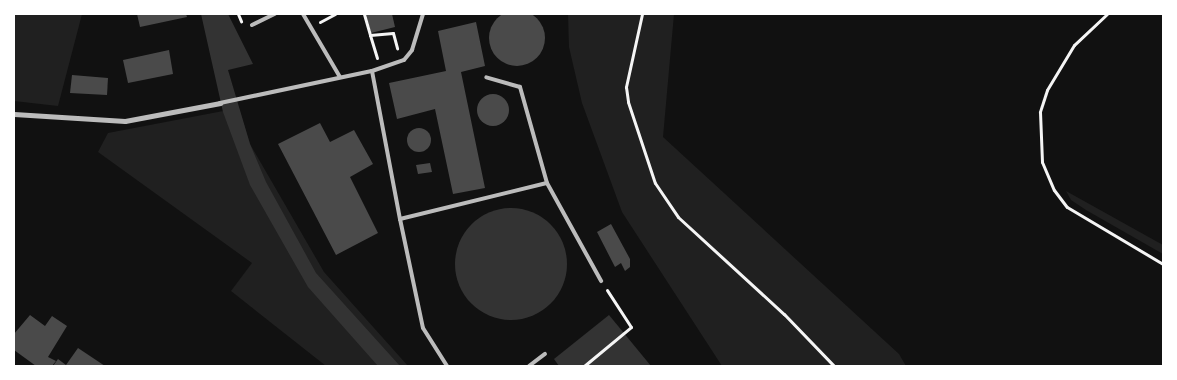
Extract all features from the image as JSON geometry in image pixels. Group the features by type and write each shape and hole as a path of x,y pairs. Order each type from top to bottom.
{"street":[{"path":"14,114 125,120 220,103"}],"lane":[{"path":"252,26 275,14"},
{"path":"303,14 340,78"},
{"path":"220,103 372,71 401,62 412,50 423,14"},
{"path":"372,71 422,328 447,366"},
{"path":"486,77 520,87 547,183 601,281"},
{"path":"400,219 547,183"},
{"path":"529,366 545,354"}],"path":[{"path":"364,14 380,68"},
{"path":"642,14 626,87 628,102 656,183 678,217 784,314 834,366"},
{"path":"1106,14 1074,45 1047,90 1040,112 1042,162 1051,184 1067,207 1163,264"},
{"path":"370,35 393,32 401,62"},
{"path":"584,366 631,327 601,281"}],"shaded area":[{"path":"14,14 82,14 58,106 14,101"},
{"path":"201,14 228,14 253,64 228,70 250,144 266,182 316,273 400,366 378,366 308,287 250,185 223,112"},
{"path":"568,14 674,14 663,137 899,354 906,366 722,366 622,212 582,103 569,47"},
{"path":"239,108 250,144 324,272 408,366 326,366 231,291 252,263 98,152 108,133"},
{"path":"1066,191 1163,245 1163,254 1086,210 1071,200"},
{"path":"511,208 532,213 550,225 562,243 567,264 562,285 550,303 532,315 511,320 490,315 472,303 460,285 455,264 460,243 472,225 490,213"},
{"path":"609,315 651,366 559,366 554,359"}],"building":[{"path":"512,10 522,10 537,18 543,27 545,38 543,49 537,58 522,66 512,66 501,61 494,54 489,43 489,33 494,22 501,15"},
{"path":"137,14 186,14 187,17 140,27"},
{"path":"366,14 392,14 395,27 371,33"},
{"path":"476,22 485,66 461,72 485,188 453,194 435,109 397,119 389,83 446,71 438,31"},
{"path":"169,50 173,74 128,83 123,60"},
{"path":"72,75 108,78 107,95 70,93"},
{"path":"493,94 499,95 504,99 508,104 508,116 504,121 499,125 493,126 487,125 482,121 478,116 477,110 478,104 482,99 487,95"},
{"path":"320,123 330,142 354,130 373,164 350,177 378,233 336,255 278,144"},
{"path":"419,128 424,129 430,135 430,145 424,151 419,152 414,151 408,145 407,140 408,135 414,129"},
{"path":"430,163 432,172 418,174 416,165"},
{"path":"611,224 630,259 630,267 625,271 621,263 615,267 597,232"},
{"path":"30,315 45,326 52,316 67,326 48,357 56,361 52,366 36,366 14,350 14,334"},
{"path":"78,348 105,366 53,366 58,359 66,365"}]}
